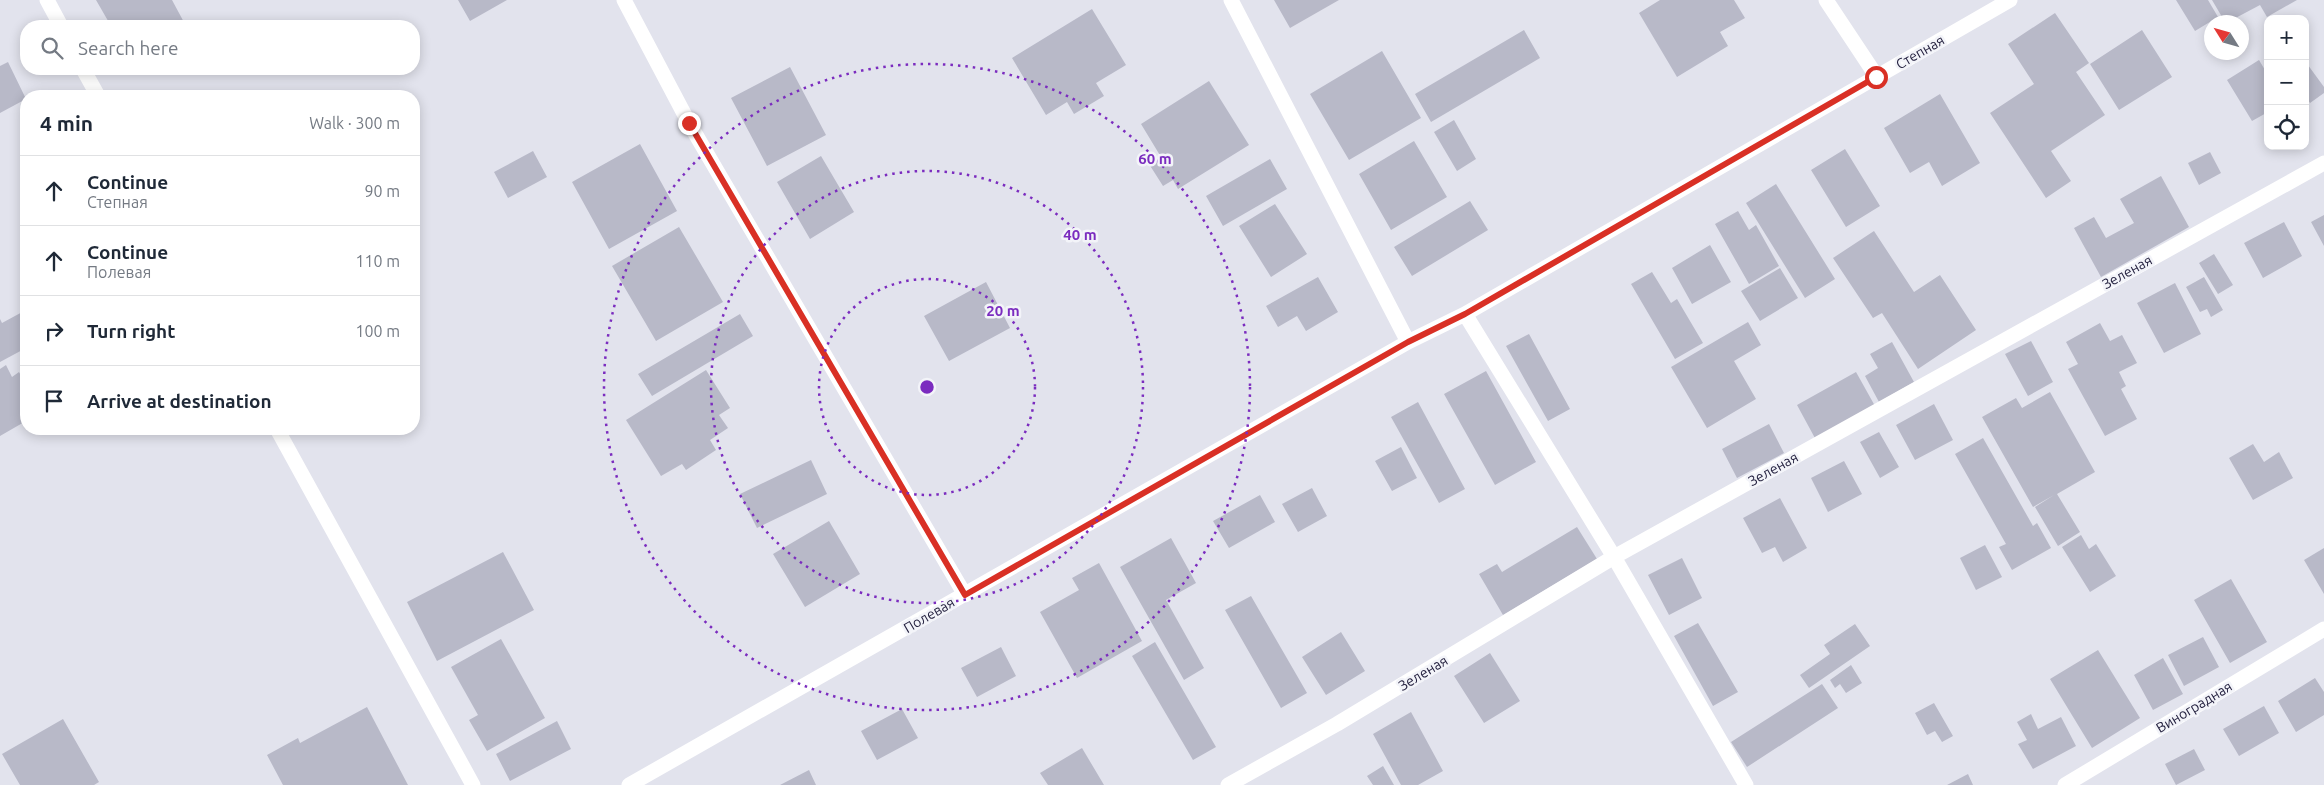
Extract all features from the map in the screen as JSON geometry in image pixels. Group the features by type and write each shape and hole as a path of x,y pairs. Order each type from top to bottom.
{"street":[{"path":"47,0 58,20"},
{"path":"624,0 689,123 965,595"},
{"path":"1231,0 1408,342"},
{"path":"1826,0 1876,77"},
{"name":"Степная","path":"1465,314 2010,0"},
{"path":"86,75 95,90"},
{"name":"Зеленая","path":"1228,785 1337,724 1614,557 2324,163"},
{"path":"1465,314 1614,557 1746,785"},
{"name":"Полевая","path":"629,785 1408,342 1465,314"},
{"path":"280,435 473,785"},
{"name":"Виноградная","path":"2065,785 2324,629"}],"building":[{"path":"96,0 172,0 183,20 108,20"},
{"path":"458,0 507,0 470,21"},
{"path":"1274,0 1339,0 1290,28"},
{"path":"1660,0 1734,0 1745,18 1720,32 1728,46 1677,77 1639,13"},
{"path":"2176,0 2208,0 2217,15 2204,15 2204,26 2195,31"},
{"path":"2212,0 2297,0 2271,15 2266,15 2260,5 2241,15 2221,15"},
{"path":"1092,9 1126,65 1096,83 1104,96 1074,114 1067,102 1046,115 1012,58"},
{"path":"2055,13 2089,63 2076,72 2105,115 2051,151 2071,181 2046,198 1990,113 2034,84 2008,44"},
{"path":"1524,30 1540,58 1431,122 1415,94"},
{"path":"2142,30 2172,77 2119,110 2090,64"},
{"path":"1382,51 1421,118 1349,160 1310,94"},
{"path":"2259,60 2264,68 2264,114 2252,121 2227,80"},
{"path":"8,62 22,90 20,90 20,102 0,113 0,66"},
{"path":"2309,66 2324,87 2324,93 2310,103"},
{"path":"790,67 826,135 767,166 731,98"},
{"path":"1209,81 1249,145 1178,189 1173,180 1163,186 1149,164 1161,157 1141,124"},
{"path":"1940,94 1980,163 1942,186 1929,162 1910,173 1884,128"},
{"path":"1454,120 1476,159 1457,171 1434,132"},
{"path":"1414,141 1447,197 1391,230 1359,174"},
{"path":"640,144 677,211 609,249 572,182"},
{"path":"1845,149 1880,206 1846,227 1811,170"},
{"path":"533,151 547,177 508,198 494,172"},
{"path":"2210,152 2221,173 2199,185 2188,163"},
{"path":"821,156 854,212 810,239 777,182"},
{"path":"1270,159 1287,189 1223,226 1206,196"},
{"path":"2161,176 2189,227 2101,277 2074,228 2094,217 2106,238 2134,223 2120,199"},
{"path":"1776,184 1835,279 1805,298 1746,203"},
{"path":"1470,201 1488,230 1412,276 1394,247"},
{"path":"1275,204 1307,254 1271,277 1239,226"},
{"path":"1738,211 1749,230 1756,225 1779,266 1749,284 1715,224"},
{"path":"2324,215 2324,246 2311,222"},
{"path":"2284,222 2302,256 2263,278 2244,243"},
{"path":"679,227 723,302 656,341 612,266"},
{"path":"1874,231 1914,292 1940,275 1976,330 1918,369 1882,313 1873,318 1833,258"},
{"path":"1710,245 1731,282 1692,304 1672,268"},
{"path":"2214,254 2233,285 2218,294 2199,263"},
{"path":"1780,268 1798,298 1760,321 1741,291"},
{"path":"1652,272 1671,303 1677,299 1703,343 1675,359 1631,284"},
{"path":"1318,277 1338,312 1306,331 1297,316 1278,327 1266,306"},
{"path":"2204,277 2223,310 2211,317 2207,309 2200,312 2186,287"},
{"path":"986,282 1010,328 949,361 924,316"},
{"path":"2175,283 2201,334 2164,353 2137,303"},
{"path":"20,313 20,351 0,362 0,319 2,323"},
{"path":"740,314 753,336 652,396 638,374"},
{"path":"1748,322 1761,345 1734,361 1756,399 1707,428 1671,367"},
{"path":"2100,323 2110,341 2122,335 2137,363 2119,372 2126,386 2121,389 2137,419 2105,436 2068,369 2078,364 2066,342"},
{"path":"1529,334 1570,409 1548,421 1506,346"},
{"path":"2031,341 2053,382 2028,396 2005,354"},
{"path":"1892,342 1914,382 1879,402 1865,376 1878,368 1870,354"},
{"path":"6,365 12,377 19,372 20,374 20,424 0,436 0,369"},
{"path":"706,370 730,408 719,415 728,428 710,440 716,450 686,470 682,464 661,476 626,420"},
{"path":"1486,371 1536,462 1495,485 1444,394"},
{"path":"1856,372 1875,406 1816,440 1797,405"},
{"path":"2050,392 2095,472 2057,494 2080,532 2058,546 2035,507 2054,495 2033,507 1982,417 2016,398 2022,408"},
{"path":"1418,402 1465,489 1439,503 1391,417"},
{"path":"1934,404 1953,440 1915,460 1896,425"},
{"path":"1769,424 1784,453 1737,478 1722,449"},
{"path":"1879,432 1899,467 1880,478 1860,442"},
{"path":"1983,438 2033,526 2037,523 2051,548 2012,570 1999,547 2006,544 1955,454"},
{"path":"2253,444 2264,462 2279,452 2293,478 2253,500 2229,458"},
{"path":"1401,447 1417,478 1392,491 1375,461"},
{"path":"811,460 827,494 757,528 740,494"},
{"path":"1844,461 1862,494 1828,512 1811,478"},
{"path":"1312,488 1327,516 1298,532 1282,504"},
{"path":"1260,495 1275,522 1229,548 1213,521"},
{"path":"1780,498 1807,548 1783,562 1775,547 1762,553 1743,518"},
{"path":"829,521 860,574 805,607 773,554"},
{"path":"1577,527 1597,559 1503,615 1479,574 1497,564 1502,572"},
{"path":"2081,535 2089,549 2096,544 2116,576 2090,592 2062,547"},
{"path":"1171,538 1196,583 1166,600 1204,668 1184,680 1120,567"},
{"path":"1985,545 2002,577 1976,590 1960,558"},
{"path":"2324,548 2324,594 2304,560"},
{"path":"503,552 534,610 437,661 407,602"},
{"path":"1682,558 1702,598 1669,615 1648,575"},
{"path":"1099,563 1142,641 1077,678 1040,612 1079,590 1072,578"},
{"path":"2231,579 2267,642 2230,663 2194,600"},
{"path":"1251,596 1307,693 1281,708 1225,610"},
{"path":"1698,623 1738,692 1713,706 1674,636"},
{"path":"1855,624 1870,646 1809,688 1800,675 1830,654 1824,645"},
{"path":"1341,632 1365,671 1326,695 1302,657"},
{"path":"2203,637 2219,667 2184,686 2168,655"},
{"path":"501,639 545,718 487,751 469,720 478,715 451,667"},
{"path":"1155,642 1216,747 1193,760 1132,656"},
{"path":"1001,647 1016,676 977,697 961,668"},
{"path":"2098,650 2140,718 2092,748 2050,679"},
{"path":"1490,653 1520,701 1484,723 1454,676"},
{"path":"2163,658 2183,694 2153,710 2134,675"},
{"path":"1851,665 1862,683 1846,693 1840,684 1835,688 1830,680"},
{"path":"2315,678 2324,692 2324,715 2296,732 2278,701"},
{"path":"1822,684 1838,708 1747,767 1731,742"},
{"path":"1934,703 1953,736 1942,742 1935,731 1927,735 1915,713"},
{"path":"2264,706 2279,733 2239,756 2223,729"},
{"path":"367,707 408,785 283,785 267,755 298,738 300,743"},
{"path":"902,709 918,738 877,760 861,731"},
{"path":"1411,712 1443,771 1418,785 1401,785 1373,734"},
{"path":"2031,714 2038,729 2061,717 2076,746 2033,769 2018,744 2027,740 2017,722"},
{"path":"63,719 99,782 94,785 20,785 2,754"},
{"path":"557,721 571,749 510,781 496,754"},
{"path":"1082,748 1104,785 1048,785 1040,773"},
{"path":"2194,749 2205,770 2176,785 2165,764"},
{"path":"1383,766 1394,785 1373,785 1367,776"},
{"path":"809,770 816,785 780,785"},
{"path":"1968,774 1973,785 1947,785"}],"route":[{"path":"689,123 965,595 1408,342 1465,314 1876,77"}]}
